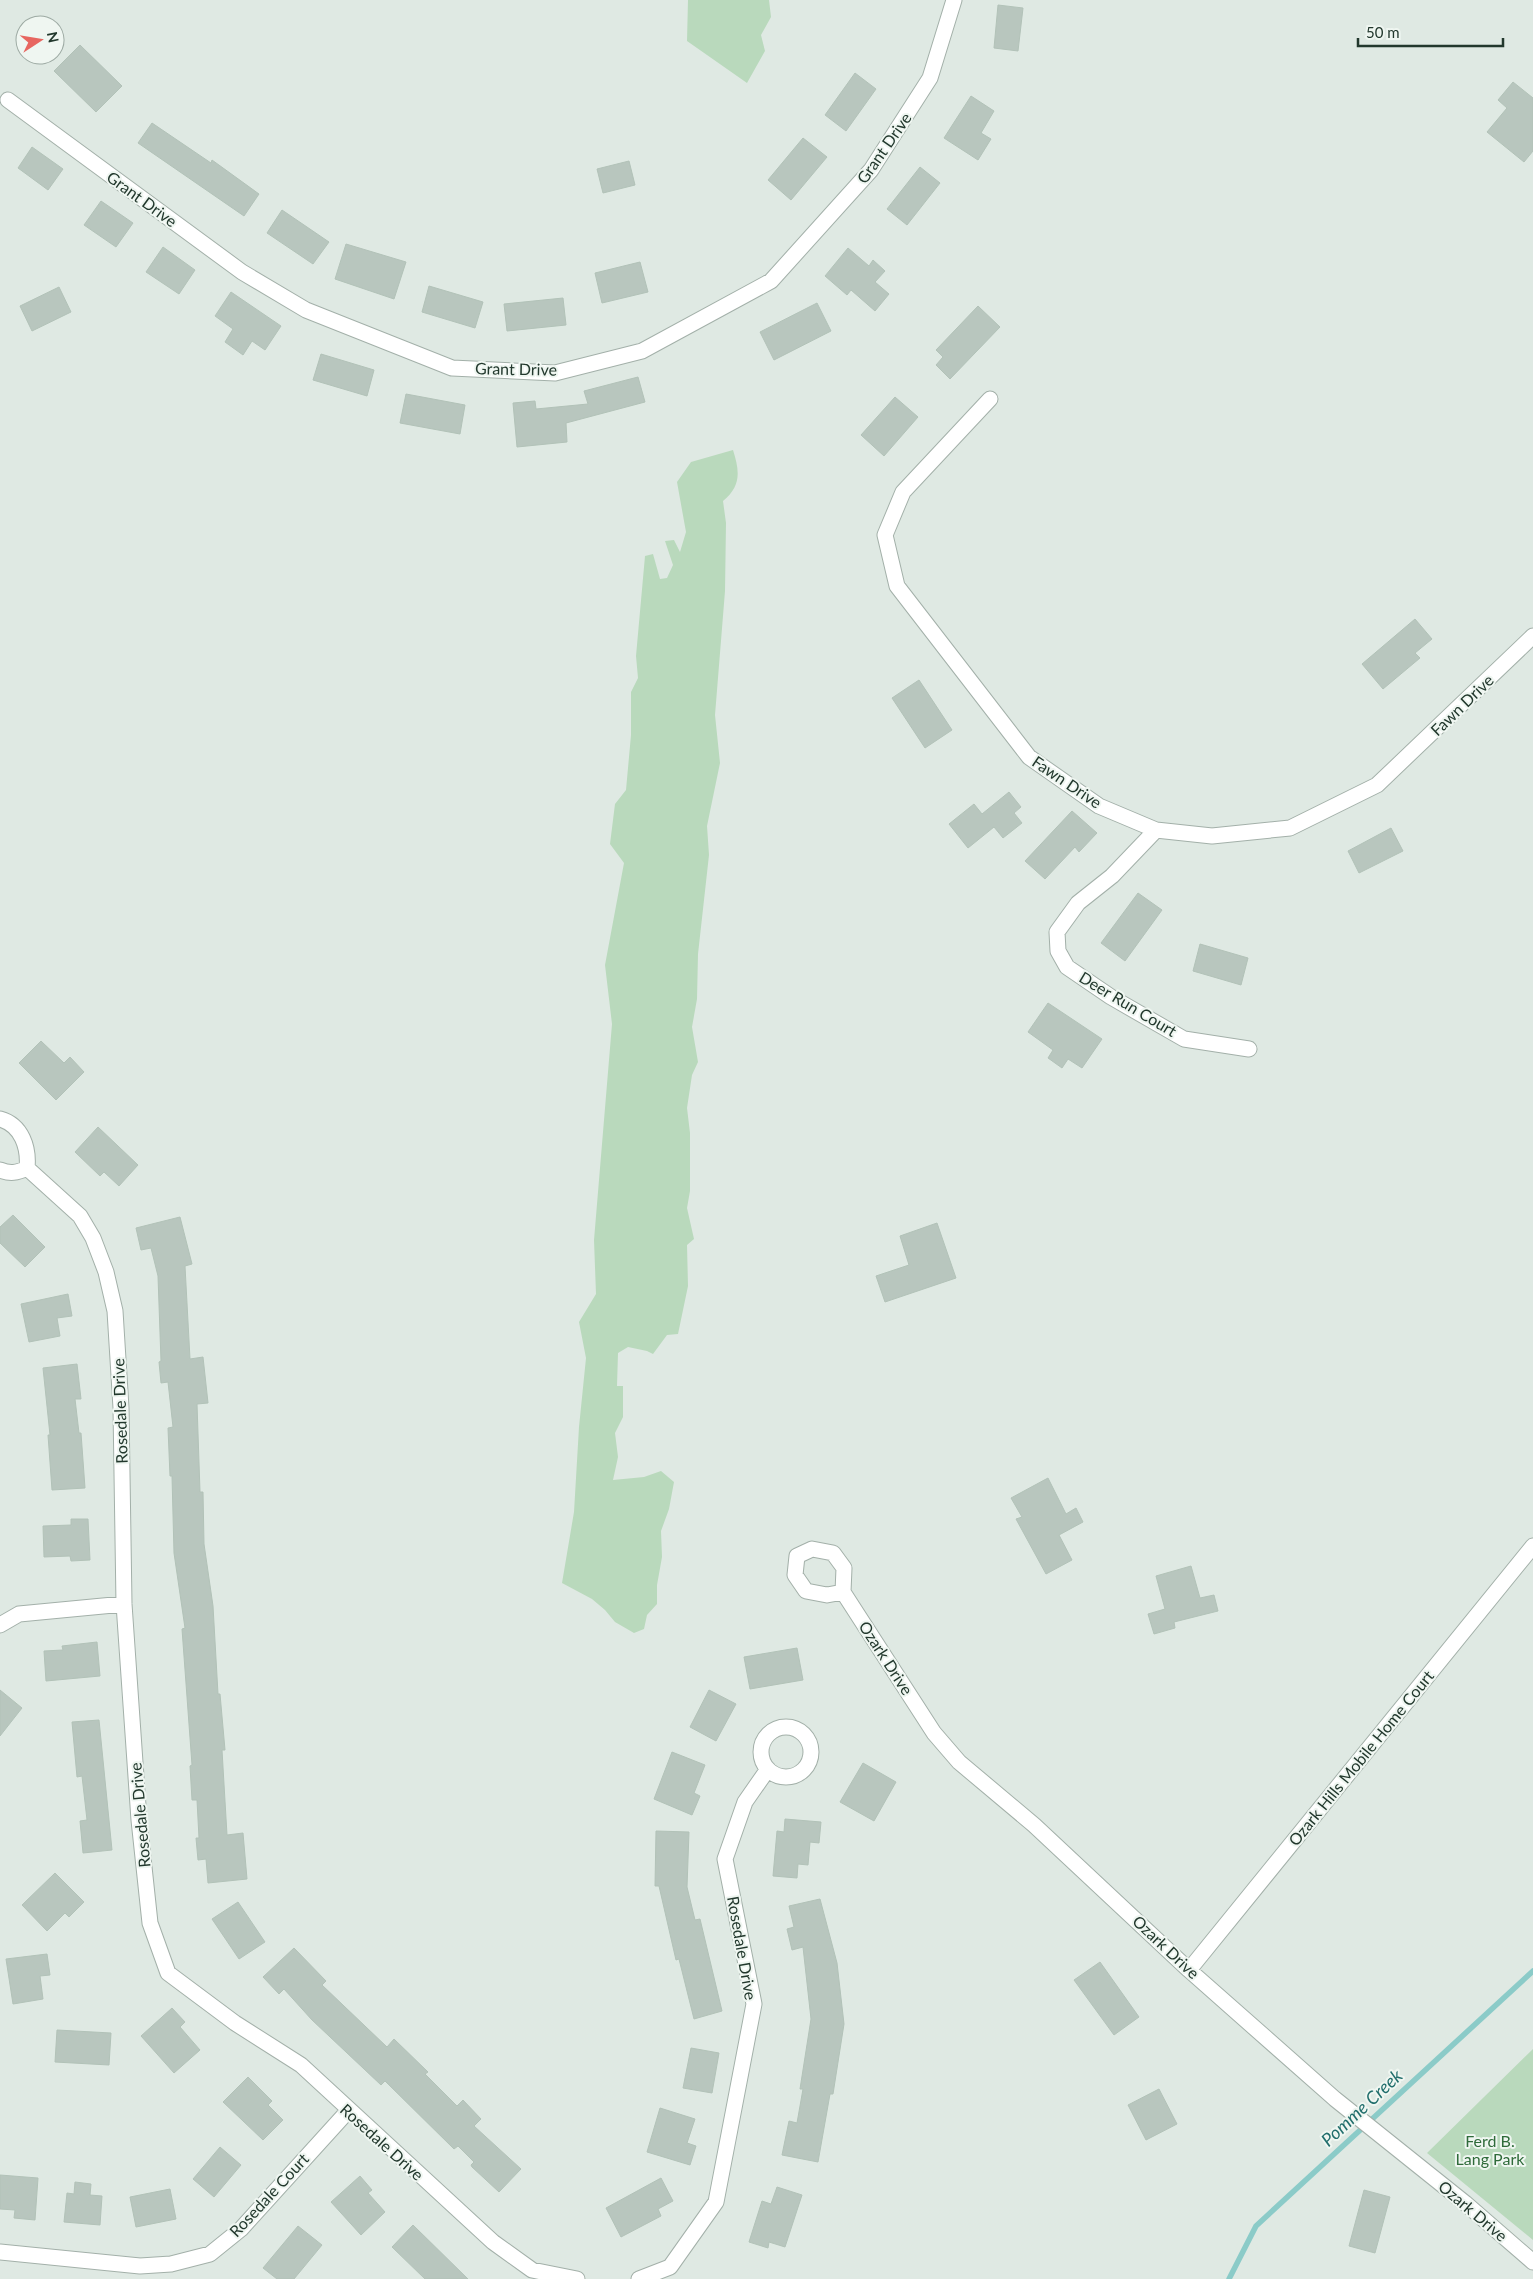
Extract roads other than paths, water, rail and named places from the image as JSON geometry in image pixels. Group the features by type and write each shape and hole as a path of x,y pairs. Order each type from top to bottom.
{"street":[{"name":"Grant Drive","path":"8,100 242,272 306,310 452,368 555,373 642,351 771,281 871,170 930,78 954,0"},
{"name":"Fawn Drive","path":"990,399 903,492 884,535 897,586 1029,756 1099,806 1156,830 1212,836 1290,828 1377,784 1533,636"},
{"name":"Deer Run Court","path":"1156,830 1112,876 1078,903 1057,932 1058,951 1067,967 1112,997 1184,1039 1249,1048"},
{"path":"0,1120 12,1124 23,1139 27,1154 26,1168 18,1172 0,1170"},
{"name":"Rosedale Drive","path":"26,1168 80,1216 93,1238 106,1272 115,1311 121,1408 124,1604 139,1820 150,1924 168,1973 235,2022 301,2065 492,2242 532,2270 577,2279"},
{"name":"Ozark Hills Mobile Home Court","path":"1189,1970 1533,1546"},
{"name":"Ozark Drive","path":"843,1592 934,1733 959,1762 1034,1825 1189,1970 1335,2099 1419,2165 1533,2262"},
{"path":"0,1624 19,1614 124,1604"},
{"name":"Rosedale Drive","path":"639,2279 670,2267 716,2202 754,2004 725,1859 745,1802 768,1769"},
{"name":"Rosedale Court","path":"0,2252 140,2266 171,2264 210,2254 241,2229 348,2110"}],"waterway":[{"name":"Pomme Creek","path":"1229,2279 1256,2226 1533,1971"}],"park label":[{"name":"Ferd B. Lang Park","path":"1490,2150"}]}
